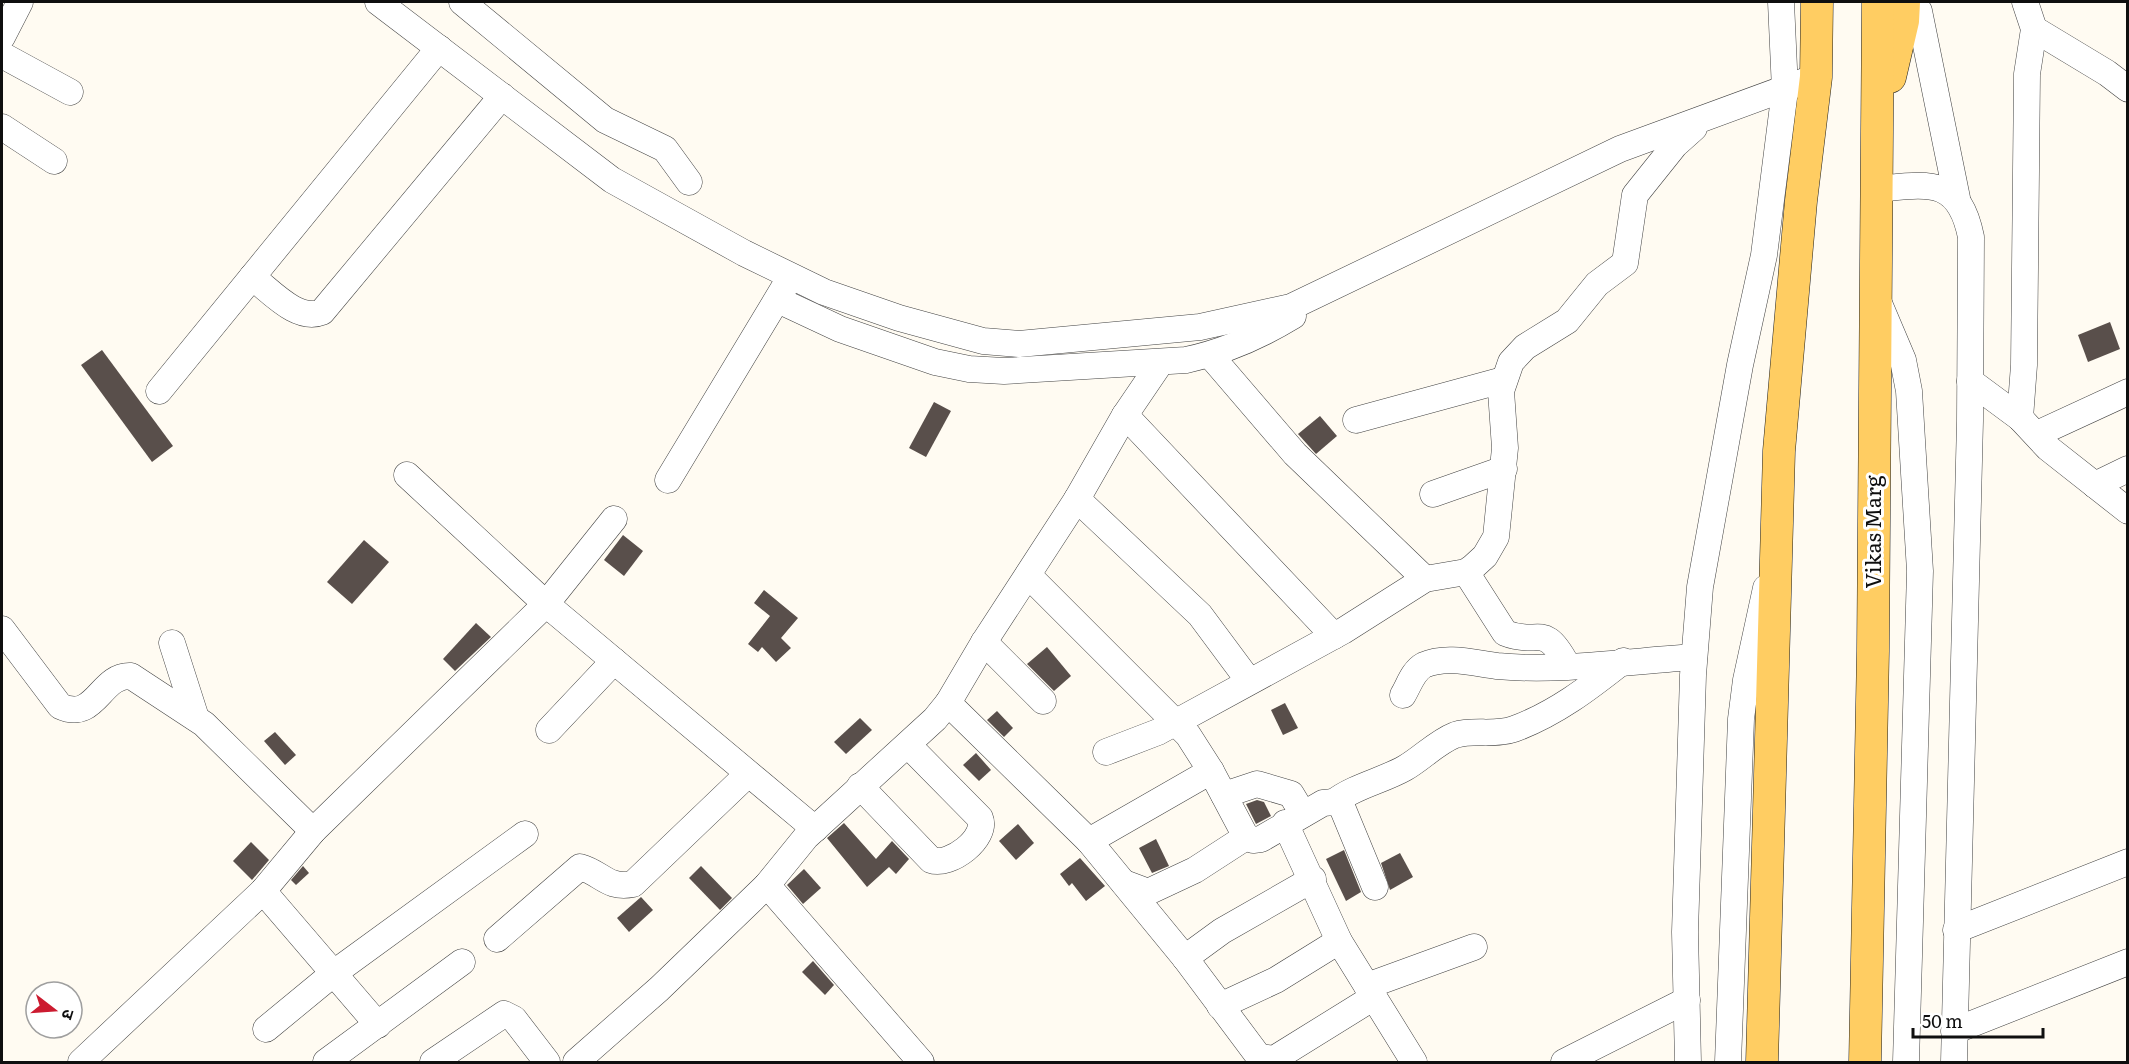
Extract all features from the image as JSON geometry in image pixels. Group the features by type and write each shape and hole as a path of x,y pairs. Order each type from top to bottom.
{"main road":[{"path":"1762,1062 1779,451 1801,201 1816,77 1817,2"},
{"name":"Vikas Marg","path":"1865,1062 1874,651 1878,2"},
{"path":"1876,137 1916,9"}],"street":[{"path":"2,37 20,2"},
{"path":"378,2 612,180 824,292 944,333 983,341 1019,344 1200,327 1291,308 1620,149 1816,77"},
{"path":"462,2 605,120 665,149 689,182"},
{"path":"1688,1062 1686,828 1694,657 1701,587 1740,365 1764,255 1785,90 1781,2"},
{"path":"2025,2 2034,29 2026,74 2024,365 2029,426"},
{"path":"1916,9 1957,198 1967,216 1971,237 1970,381 1954,1062"},
{"path":"2034,29 2107,73 2127,89"},
{"path":"159,392 439,48"},
{"path":"2,55 70,92"},
{"path":"252,277 299,313 309,315 322,312 502,96"},
{"path":"1106,753 1158,732 1334,636 1425,579 1466,572 1485,556 1496,537 1504,469 1503,380 1516,354 1567,321 1598,284 1625,263 1635,195 1675,145 1701,121"},
{"path":"2,127 54,161"},
{"path":"1878,189 1923,185 1942,188 1957,198"},
{"path":"778,300 840,329 935,362 969,369 1004,371 1161,362 1210,355 1270,330 1363,274"},
{"path":"668,480 791,275"},
{"path":"1877,298 1903,360 1909,391 1919,517 1920,571 1906,1062"},
{"path":"1210,355 1295,454 1425,579"},
{"path":"576,1062 659,988 767,885 815,829 908,745 948,703 984,642 1077,499 1125,415 1161,362"},
{"path":"1356,420 1503,380"},
{"path":"1970,381 2029,426 2049,448 2127,511"},
{"path":"2029,426 2127,392"},
{"path":"1125,415 1334,636"},
{"path":"1433,494 1504,469"},
{"path":"2095,485 2127,469"},
{"path":"407,475 546,604 815,829"},
{"path":"1077,499 1200,615 1249,681"},
{"path":"81,1062 263,891 314,831 546,604 614,519"},
{"path":"1728,1062 1741,719 1746,680 1777,539"},
{"path":"1466,572 1505,633 1549,639 1556,644 1567,665"},
{"path":"1028,575 1188,735 1212,771 1246,837 1253,840 1261,839 1323,803 1334,802 1365,785 1405,768 1454,736 1473,732 1495,734 1537,719 1580,694 1623,662"},
{"path":"2,629 60,705 71,711 85,709 109,685 126,675 131,676 196,718 314,831"},
{"path":"984,642 1043,701"},
{"path":"172,643 196,718"},
{"path":"1403,695 1413,675 1423,666 1442,661 1500,666 1567,665 1694,657"},
{"path":"549,730 614,661"},
{"path":"948,703 1089,841 1185,958 1259,1057 1266,1060 1274,1059 1371,992 1474,947"},
{"path":"860,786 931,860 939,863 948,862 981,834 983,825 980,818 908,745"},
{"path":"1089,841 1212,771"},
{"path":"496,939 580,867 592,870 608,882 620,886 633,884 748,774"},
{"path":"1224,795 1257,784 1290,794 1294,818 1313,879 1339,941 1414,1062"},
{"path":"1334,802 1342,807 1375,887"},
{"path":"266,1029 334,974 525,834"},
{"path":"1124,883 1148,892 1195,870 1246,837"},
{"path":"1956,930 2127,862"},
{"path":"1185,958 1222,931 1313,879"},
{"path":"767,885 921,1062"},
{"path":"263,891 378,1025"},
{"path":"1220,1006 1276,980 1339,941"},
{"path":"326,1062 462,962"},
{"path":"1954,1031 2127,962"},
{"path":"1563,1062 1687,1000"},
{"path":"433,1062 504,1014 514,1019 547,1062"}],"building":[{"path":"2110,322 2120,349 2088,362 2078,335"},
{"path":"102,350 173,446 152,462 81,365"},
{"path":"934,402 951,411 926,457 909,448"},
{"path":"1320,416 1337,436 1316,454 1298,434"},
{"path":"623,535 643,551 624,576 604,560"},
{"path":"364,540 389,562 352,604 327,582"},
{"path":"764,590 798,618 781,638 791,648 776,662 762,647 758,652 748,644 770,616 754,603"},
{"path":"476,623 491,637 455,671 443,659"},
{"path":"1047,647 1071,676 1054,691 1027,664"},
{"path":"1285,703 1298,728 1283,735 1271,710"},
{"path":"997,711 1013,728 1004,737 987,720"},
{"path":"860,718 872,730 846,754 834,742"},
{"path":"275,732 296,755 285,765 264,741"},
{"path":"976,753 991,770 979,781 963,765"},
{"path":"1257,800 1264,802 1271,816 1256,824 1246,804"},
{"path":"844,823 876,859 892,841 909,859 896,874 889,867 867,887 827,838"},
{"path":"1018,824 1034,843 1016,860 999,841"},
{"path":"1156,839 1169,866 1152,873 1139,848"},
{"path":"251,842 269,860 252,880 233,861"},
{"path":"1344,850 1361,892 1346,901 1326,859"},
{"path":"1400,853 1413,877 1390,890 1381,863"},
{"path":"1080,858 1105,886 1086,901 1072,883 1069,886 1060,874"},
{"path":"303,866 309,873 296,885 291,880"},
{"path":"701,866 732,898 720,910 689,878"},
{"path":"804,869 821,888 803,904 787,885"},
{"path":"641,897 653,910 629,932 617,918"},
{"path":"813,961 834,985 825,995 802,972"}]}
